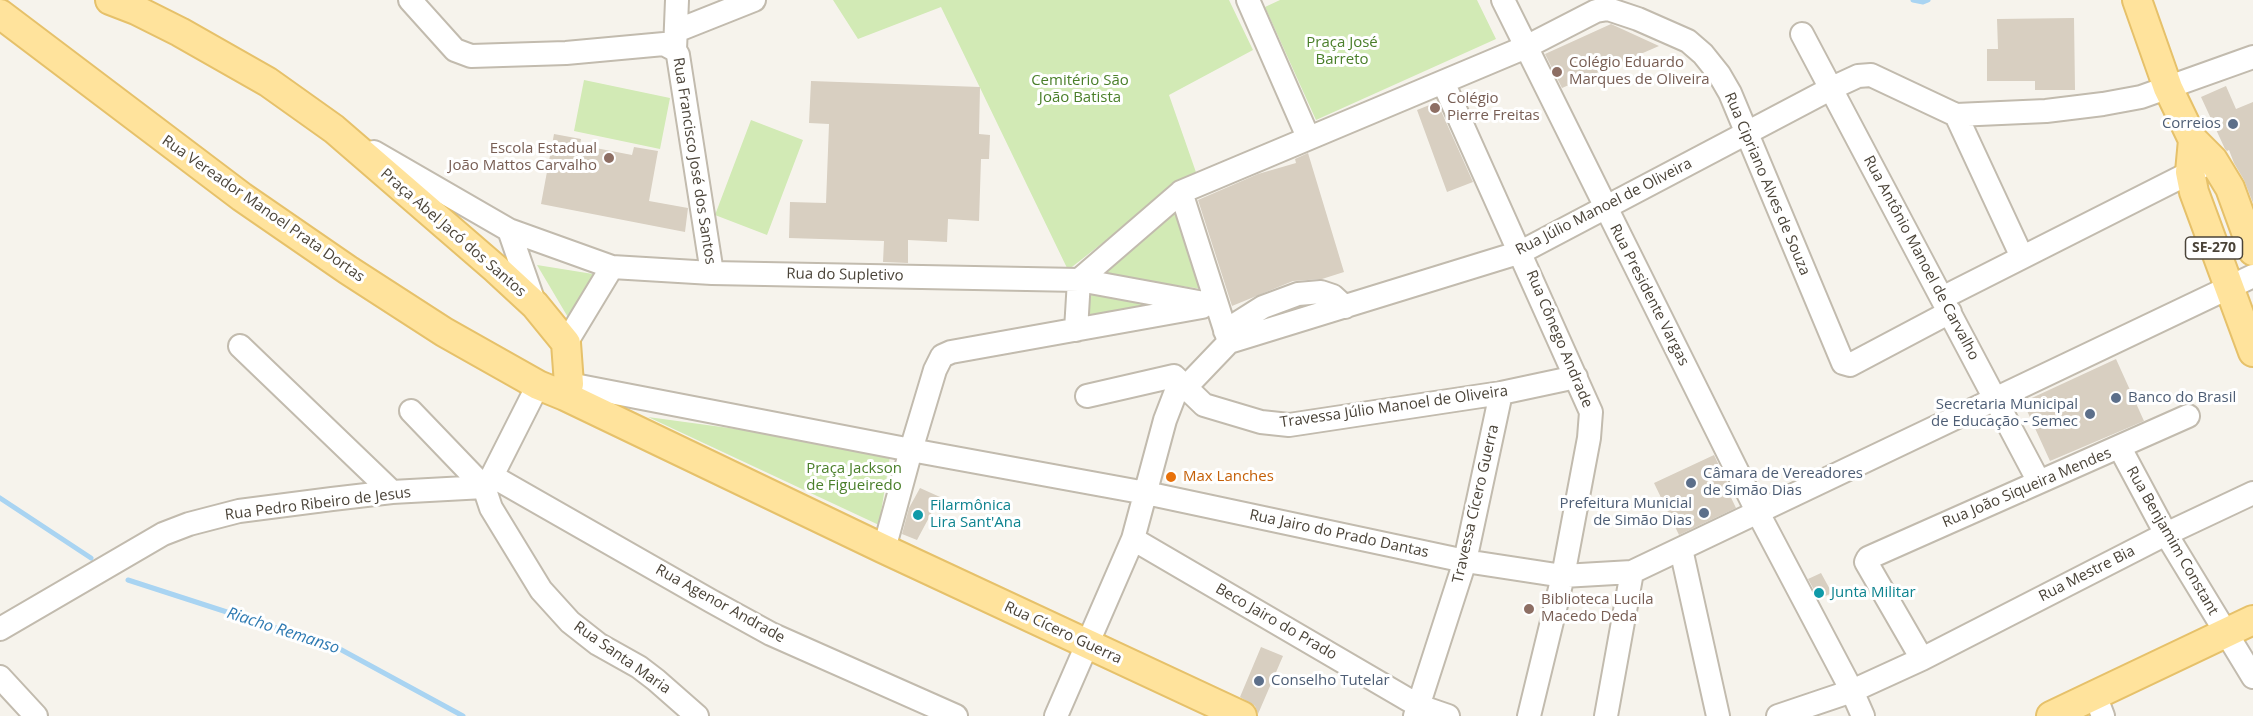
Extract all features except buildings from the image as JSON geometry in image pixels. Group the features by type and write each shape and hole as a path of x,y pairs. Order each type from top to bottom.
{"main road":[{"name":"Praça Abel Jacó dos Santos","path":"110,0 171,28 268,82 334,129 496,269 535,305 566,343"},
{"name":"SE-270","path":"2137,0 2168,88 2193,140 2202,166 2230,188 2253,251"},
{"name":"Rua Vereador Manoel Prata Dortas","path":"0,14 156,133 338,263 444,332 538,385 567,390"},
{"name":"SE-270","path":"2202,166 2194,192 2241,282 2253,352"},
{"path":"566,343 567,390 884,549"},
{"name":"Rua Cícero Guerra","path":"884,549 1242,716"},
{"path":"2051,716 2099,706 2253,620"}],"street":[{"path":"410,0 455,50 471,56 566,53 664,44 754,0"},
{"name":"Rua Francisco José dos Santos","path":"677,0 678,56 712,273"},
{"path":"1248,0 1308,137"},
{"path":"1076,330 1080,280 1180,192 1526,47 1503,0"},
{"name":"Rua Cipriano Alves de Souza","path":"1526,47 1596,11 1608,9 1621,12 1688,41 1703,54 1730,93 1845,365 1850,365 1946,305"},
{"name":"Rua Antônio Manoel de Carvalho","path":"1802,34 2039,482"},
{"name":"Rua Presidente Vargas","path":"1526,47 1757,512 1863,716"},
{"path":"2022,257 1956,115 2046,111 2141,97 2253,57"},
{"name":"Rua Júlio Manoel de Oliveira","path":"1227,337 1345,307 1521,252 1858,76 1871,75 1956,115"},
{"name":"Rua Cônego Andrade","path":"1443,82 1591,412 1591,423 1563,576 1529,716"},
{"name":"Praça Abel Jacó dos Santos","path":"334,129 509,230 612,267"},
{"path":"1946,305 2022,257 2202,166"},
{"path":"1056,716 1133,538 1165,420 1175,394 1185,388 1227,337 1180,192"},
{"path":"509,230 535,305"},
{"path":"566,343 612,267"},
{"name":"Rua do Supletivo","path":"612,267 712,273 1080,280 1215,305"},
{"name":"Rua Jairo do Prado Dantas","path":"911,450 1146,492 1465,561 1563,576 1632,572 2241,282"},
{"path":"884,549 935,370 942,356 951,352 1215,305"},
{"path":"240,346 392,492"},
{"name":"Travessa Júlio Manoel de Oliveira","path":"1087,396 1174,376 1203,405 1261,422 1282,425 1501,393 1576,377"},
{"path":"411,411 488,482 538,385"},
{"path":"567,390 911,450"},
{"name":"Travessa Cícero Guerra","path":"1417,711 1465,561 1501,393"},
{"name":"Rua João Siqueira Mendes","path":"1922,659 1867,559 2188,416"},
{"name":"Rua Benjamim Constant","path":"2120,448 2166,534 2253,678"},
{"name":"Rua Pedro Ribeiro de Jesus","path":"0,629 163,534 189,524 240,511 488,482"},
{"name":"Rua Agenor Andrade","path":"488,482 771,634 946,714"},
{"name":"Rua Santa Maria","path":"488,482 495,517 541,590 570,622 598,644 639,667 697,716"},
{"name":"Rua Mestre Bia","path":"1778,716 1852,691 1922,659 2166,534 2253,493"},
{"name":"Beco Jairo do Prado","path":"1133,538 1417,711 1448,716"},
{"path":"1681,549 1718,716"},
{"path":"1606,716 1632,572"},
{"path":"0,677 36,716"}],"green space":[{"name":"Cemitério São João Batista","path":"833,0 1229,0 1253,50 1169,95 1198,178 1178,184 1068,270 941,7 858,39"},
{"name":"Praça José Barreto","path":"1280,0 1477,0 1496,39 1316,120 1265,7"},
{"path":"584,80 670,98 660,149 574,131"},
{"path":"751,120 803,140 767,235 715,215"},
{"path":"1177,211 1203,289 1104,276 1100,267"},
{"path":"537,265 593,274 569,319"},
{"path":"1091,292 1165,300 1167,310 1087,322"},
{"name":"Praça Jackson de Figueiredo","path":"648,417 891,450 879,525"}],"waterway":[{"path":"1913,0 1923,2 1928,0"},
{"name":"Riacho Remanso","path":"0,498 91,558"},
{"name":"Riacho Remanso","path":"128,580 338,648 463,716"}],"place":[{"name":"Colégio Eduardo Marques de Oliveira","path":"1557,72"},
{"name":"Colégio Pierre Freitas","path":"1435,108"},
{"name":"Correios","path":"2233,124"},
{"name":"Escola Estadual João Mattos Carvalho","path":"609,158"},
{"name":"Banco do Brasil","path":"2116,398"},
{"name":"Secretaria Municipal de Educação - Semec","path":"2090,414"},
{"name":"Max Lanches","path":"1171,477"},
{"name":"Câmara de Vereadores de Simão Dias","path":"1691,483"},
{"name":"Prefeitura Municial de Simão Dias","path":"1704,513"},
{"name":"Filarmônica Lira Sant'Ana","path":"918,515"},
{"name":"Junta Militar","path":"1819,593"},
{"name":"Biblioteca Lucila Macedo Deda","path":"1529,609"},
{"name":"Conselho Tutelar","path":"1259,681"}]}
